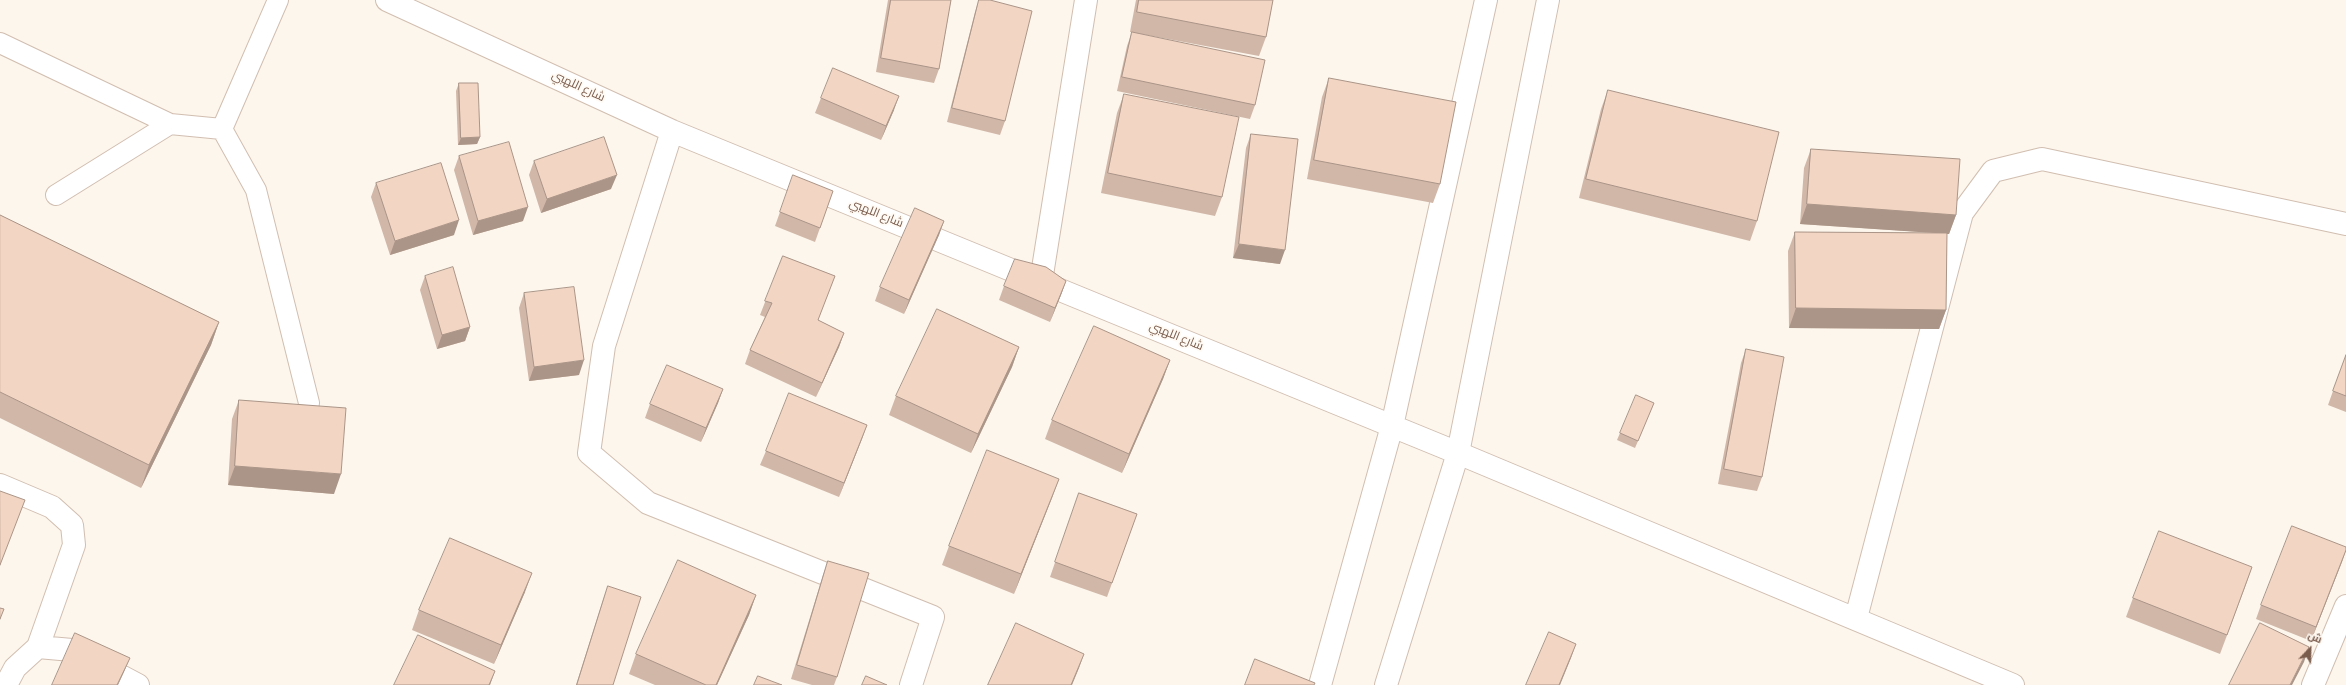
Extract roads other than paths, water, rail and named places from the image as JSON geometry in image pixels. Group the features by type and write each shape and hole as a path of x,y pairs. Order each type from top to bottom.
{"street":[{"name":"شارع اللهبي","path":"387,0 672,131 1458,453 1856,618 2013,685"},
{"path":"1040,281 1086,0"},
{"path":"1320,685 1392,426 1486,0"},
{"path":"1386,685 1458,453 1548,0"},
{"path":"672,131 604,346 589,453 648,503 933,617 911,685"},
{"path":"1856,618 1962,213 1993,171 2042,160 2346,224"},
{"path":"0,485 52,507 72,525 74,545 38,647 15,668 6,685"},
{"path":"2313,685 2346,606"},
{"path":"38,647 72,650 138,685"}],"lane":[{"path":"222,129 278,0"},
{"path":"0,43 170,124 222,129"},
{"path":"56,195 170,124"},
{"path":"222,129 256,190 309,403"}]}
